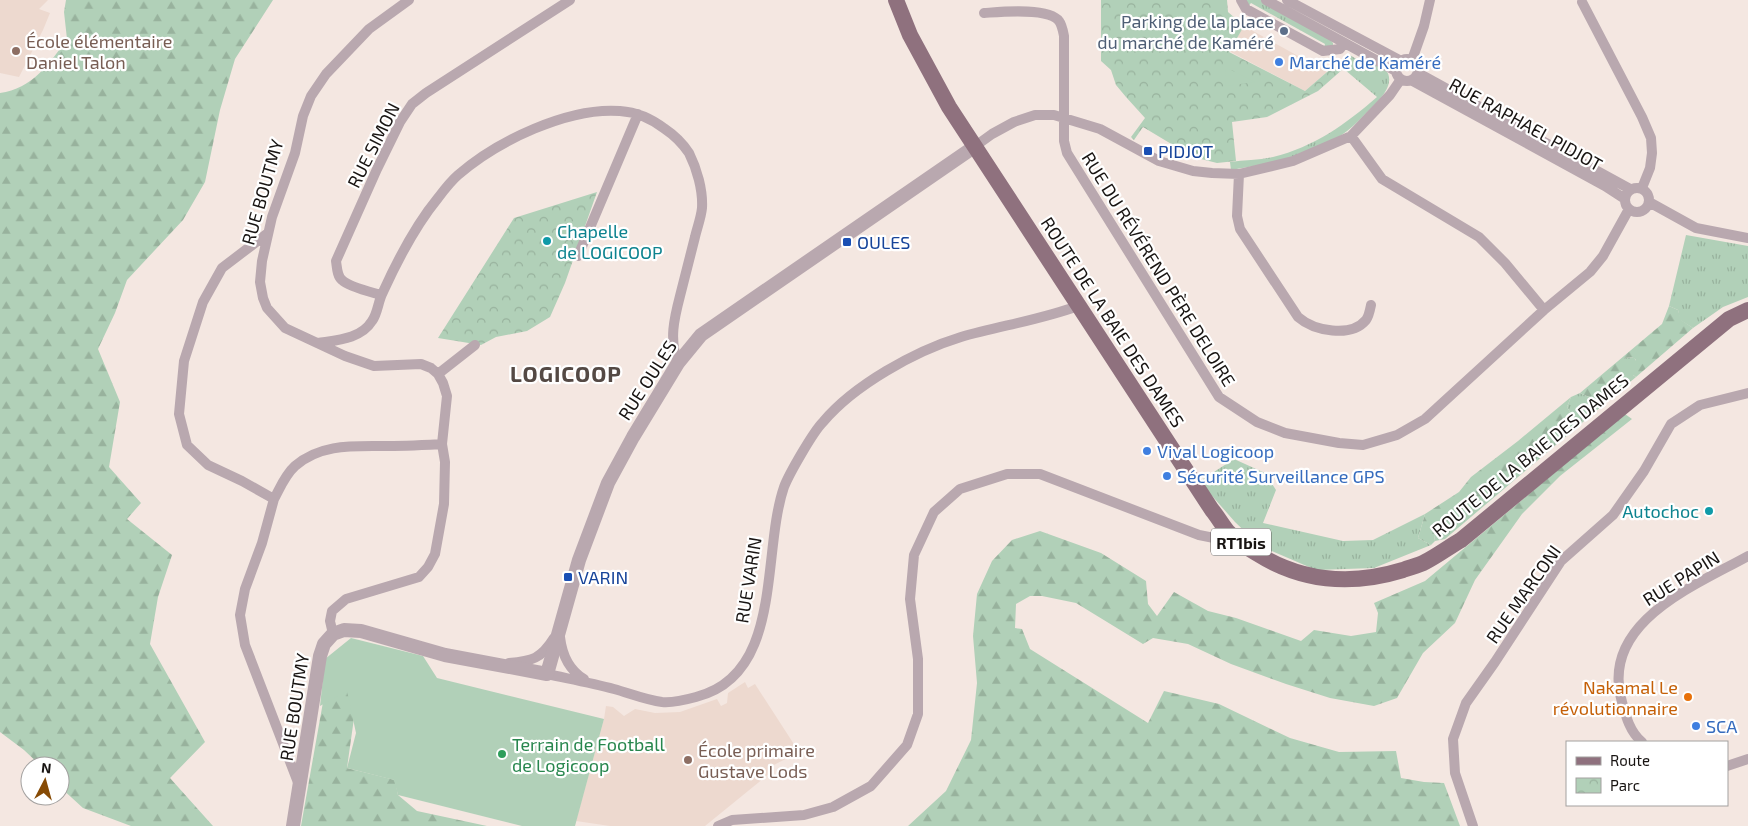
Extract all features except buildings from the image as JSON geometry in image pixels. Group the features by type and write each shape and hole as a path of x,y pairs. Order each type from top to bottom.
{"main road":[{"name":"ROUTE DE LA BAIE DES DAMES","path":"896,0 910,35 974,147 1228,532 1270,562 1286,569 1322,578 1341,580 1381,577 1424,563 1461,540 1729,319 1748,310"},
{"name":"ROUTE DE LA BAIE DES DAMES","path":"905,0 910,35"}],"street":[{"name":"RUE BOUTMY","path":"409,0 369,29 326,74 311,96 303,116 294,153 268,233 260,282 266,308 285,328 346,356 374,366 421,364 431,368 438,374"},
{"name":"RUE SIMON","path":"381,295 351,286 342,280 337,270 336,261 400,122 412,104 426,93 570,0"},
{"path":"1241,0 1246,9 1322,51 1340,49 1344,43"},
{"name":"RUE RAPHAEL PIDJOT","path":"1266,0 1344,43 1630,189"},
{"name":"RUE RAPHAEL PIDJOT","path":"1287,0 1405,73 1625,199"},
{"path":"1412,60 1424,26 1430,0"},
{"path":"1582,2 1651,138 1650,168 1642,188"},
{"name":"RUE DU RÉVÉREND PÈRE DELOIRE","path":"984,13 1038,13 1058,20 1064,36 1064,141 1066,153 1220,397 1257,422 1285,433 1339,444 1363,445 1397,435 1425,419 1544,310 1590,272 1603,256 1629,209"},
{"path":"974,147 1014,122 1035,115 1054,115 1100,128 1159,161 1193,171 1239,174 1293,162 1351,136 1390,95 1405,73 1418,67 1412,60 1404,59 1405,73"},
{"path":"318,343 360,333 372,321 381,295 417,226 457,176 478,159 516,137 566,117 592,112 620,111 638,114 658,123 674,135 688,152 701,190 702,209 675,315 672,334 674,352 678,362"},
{"path":"578,256 638,114"},
{"path":"1351,136 1382,179 1479,237 1505,263 1544,310"},
{"name":"RUE OULES","path":"547,674 579,560 608,483 678,362 701,335 974,147"},
{"path":"1239,174 1237,216 1240,229 1298,317 1320,330 1345,330 1360,325 1368,318 1371,305"},
{"path":"1642,188 1648,194 1649,202 1645,209 1633,211 1629,209 1625,199 1630,189 1642,188"},
{"path":"1649,202 1696,228 1748,238"},
{"path":"268,233 222,268 203,302 184,361 179,414 186,445 208,465 274,499"},
{"name":"RUE VARIN","path":"333,634 344,630 360,631 445,655 594,684 662,702 686,699 715,690 734,677 759,636 766,604 775,528 785,486 822,422 843,401 880,374 924,351 959,338 1078,306"},
{"path":"333,634 330,621 332,611 346,599 419,577 428,567 435,554 444,504 442,444 447,396 438,374 475,345"},
{"name":"RUE MARCONI","path":"1473,826 1455,773 1453,738 1466,703 1561,561 1613,515 1644,471 1671,424 1700,405 1748,393"},
{"path":"300,789 245,645 240,615 244,589 262,543 274,499 283,481 294,467 309,456 324,450 343,446 442,444"},
{"path":"718,826 732,820 804,815 832,807 871,786 907,745 918,714 918,660 910,599 914,555 934,512 960,489 1007,474 1040,474 1199,535 1214,538 1228,532"},
{"name":"RUE PAPIN","path":"1641,741 1634,736 1624,713 1618,680 1621,660 1629,641 1636,629 1658,609 1683,592 1748,556"},
{"path":"559,631 561,650 574,673 594,684"},
{"path":"479,662 509,664 528,662 542,655 559,631"},
{"name":"RUE BOUTMY","path":"293,826 320,656 324,644 333,634"},
{"path":"1728,766 1748,758"}],"shaded area":[{"name":"École élémentaire Daniel Talon","path":"0,0 48,0 39,9 50,13 19,77 0,73"},
{"name":"Marché de Kaméré","path":"1244,26 1327,72 1305,91 1229,51"},
{"name":"École primaire Gustave Lods","path":"745,682 748,688 755,684 799,752 768,768 770,773 705,826 610,826 576,821 606,706 613,707 624,716 635,709 655,713 680,712 717,699 721,706 727,703 728,693"}],"green space":[{"path":"66,0 273,0 235,59 220,110 205,182 183,220 127,280 115,313 98,349 120,402 109,467 141,503 127,519 172,555 158,597 150,644 205,742 170,778 213,826 131,826 83,808 70,796 70,756 30,756 0,732 0,93 22,86 47,66 67,39 64,12"},
{"path":"1101,0 1227,0 1228,12 1244,26 1229,52 1305,91 1334,66 1343,69 1318,91 1267,117 1232,122 1236,161 1217,163 1193,157 1143,127 1134,140 1131,137 1145,118 1116,85 1111,70 1101,61"},
{"path":"1246,0 1261,0 1329,38 1333,46 1323,51 1325,44 1251,3 1246,9"},
{"path":"1348,54 1358,60 1362,55 1377,63 1385,69 1389,78 1388,87 1383,95 1361,119 1343,134 1318,148 1275,162 1231,170 1230,162 1273,157 1316,141 1341,125 1377,97 1338,64"},
{"path":"1225,69 1229,69 1255,82 1226,86"},
{"path":"597,192 565,283 550,317 527,331 496,337 481,345 438,338 514,218"},
{"path":"1686,235 1748,246 1748,297 1723,307 1693,328 1680,320 1678,310 1669,306"},
{"path":"1669,306 1678,310 1681,320 1693,328 1636,377 1633,375 1632,364 1636,360 1633,357 1625,358 1625,372 1606,391 1589,397 1580,393 1662,324"},
{"path":"1634,357 1636,361 1633,375 1636,377 1445,539 1435,541 1434,535 1480,504 1507,477 1523,467 1544,448 1535,445 1573,417 1567,407 1571,397 1580,393 1589,397 1625,358"},
{"path":"1571,397 1567,407 1573,417 1535,445 1545,448 1523,467 1507,477 1480,504 1434,535 1435,541 1431,545 1418,538 1425,514 1459,492 1471,477"},
{"path":"1625,414 1632,419 1560,476 1522,514 1475,580 1455,623 1423,653 1397,698 1374,706 1330,698 1286,684 1231,664 1188,644 1153,638 1143,644 1076,603 1042,596 1030,596 1016,604 1015,628 1022,629 1030,649 1148,723 1164,691 1219,704 1290,738 1339,752 1396,751 1401,778 1444,783 1460,826 908,826 946,791 971,740 977,683 973,636 977,594 992,561 1012,540 1040,531 1101,553 1146,581 1148,604 1157,616 1174,592 1208,611 1236,618 1301,641 1314,630 1351,636 1376,632 1378,613 1374,603 1425,581"},
{"path":"1234,459 1265,473 1276,490 1263,523 1343,541 1373,540 1425,514 1418,538 1431,545 1374,568 1316,570 1260,546 1235,522 1206,489 1203,479"},
{"path":"351,638 423,656 437,678 604,719 575,826 522,826 398,795 394,780 347,768 356,733 347,691 320,706 325,659"},
{"path":"331,657 352,690 355,711 347,768 395,780 398,795 417,811 487,826 301,826"}],"place":[{"name":"Parking de la place du marché de Kaméré","path":"1284,31"},
{"name":"École élémentaire Daniel Talon","path":"16,51"},
{"name":"Marché de Kaméré","path":"1279,62"},
{"name":"PIDJOT","path":"1148,151"},
{"name":"Chapelle de LOGICOOP","path":"547,241"},
{"name":"OULES","path":"847,242"},
{"name":"Vival Logicoop","path":"1147,451"},
{"name":"Sécurité Surveillance GPS","path":"1167,476"},
{"name":"Autochoc","path":"1709,511"},
{"name":"VARIN","path":"568,577"},
{"name":"Nakamal Le révolutionnaire","path":"1688,697"},
{"name":"SCA","path":"1696,726"},
{"name":"Terrain de Football de Logicoop","path":"502,754"},
{"name":"École primaire Gustave Lods","path":"688,760"}],"district":[{"name":"LOGICOOP","path":"566,373"}]}
